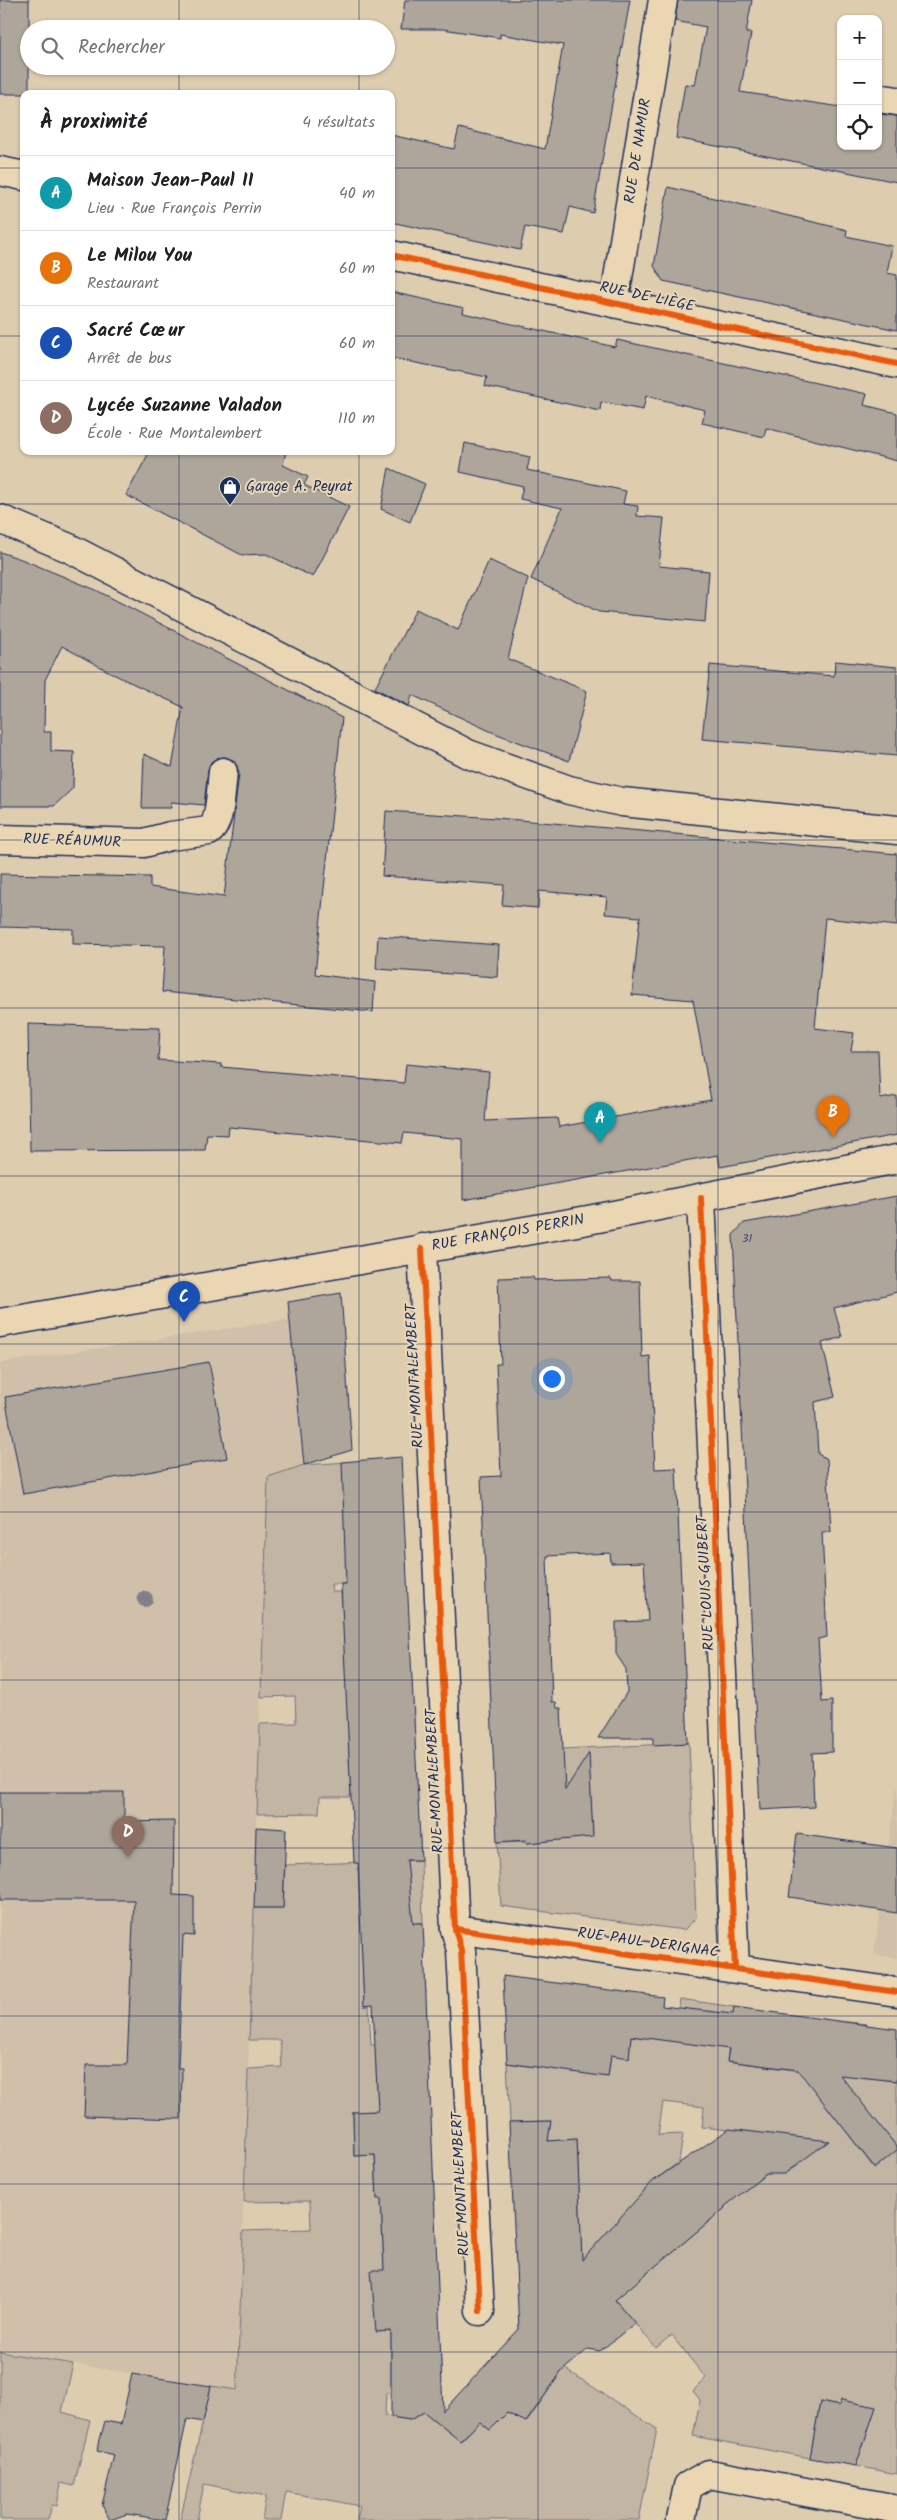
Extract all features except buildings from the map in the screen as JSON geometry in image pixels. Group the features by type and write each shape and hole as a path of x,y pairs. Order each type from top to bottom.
{"street":[{"name":"RUE DE NAMUR","path":"614,302 663,0"},
{"path":"882,99 897,101"},
{"path":"0,171 20,175"},
{"name":"RUE DE LIÈGE","path":"395,256 897,364"},
{"path":"0,519 86,557 468,754 569,790 622,802 897,830"},
{"name":"RUE RÉAUMUR","path":"0,839 144,843 170,836 209,831 214,828 224,772"},
{"name":"RUE FRANÇOIS PERRIN","path":"0,1323 588,1220 897,1159"},
{"name":"RUE LOUIS GUIBERT","path":"702,1198 735,1968"},
{"name":"RUE MONTALEMBERT","path":"422,1248 455,1929 461,1950 480,2311"},
{"name":"RUE PAUL DERIGNAC","path":"455,1929 897,1992"},
{"path":"681,2520 688,2486 710,2474 897,2509"}],"shaded area":[{"path":"290,1319 304,1465 268,1477 237,2391 0,2352 0,1363"},
{"path":"362,1461 346,1584 331,1584 332,1592 341,1592 349,1704 413,1701 414,1731 348,1734 351,1797 320,1797 319,1813 257,1814 260,1724 296,1723 295,1696 261,1697 268,1477 304,1465"},
{"path":"689,1743 696,1918 684,1930 501,1906 497,1842 526,1841 527,1843 593,1836 590,1783 562,1785 541,1750"},
{"path":"897,1782 897,1958 874,1955"},
{"path":"421,1860 423,1923 413,1923 411,1904 362,1952 364,2006 369,2006 371,2045 428,2042 429,2061 376,2063 378,2111 353,2112 354,2156 375,2155 377,2198 381,2199 384,2270 376,2332 391,2331 391,2393 386,2393 385,2416 410,2420 436,2405 444,2428 461,2441 480,2422 490,2430 507,2413 527,2422 564,2368 657,2429 639,2520 357,2520 360,2506 286,2492 281,2520 262,2520 266,2496 204,2484 197,2520 180,2520 211,2386 237,2390 243,2231 311,2229 310,2201 244,2202 248,2069 282,2067 280,2040 249,2040 254,1908 283,1908 285,1865"},
{"path":"680,1999 734,2007 727,2061 823,2074 830,2073 837,2021 867,2024 860,2077 897,2081 897,2147 844,2081 822,2100 874,2168 897,2150 897,2474 856,2466 875,2408 841,2400 839,2406 820,2402 810,2458 693,2436 700,2400 693,2391 706,2378 671,2335 656,2348 582,2261 577,2139 548,2141 550,2121 510,2122 507,2063 533,2067 539,2037 608,2077 611,2055 629,2057 631,2036 674,2041","holes":["663,2102 704,2107 702,2127 782,2136 802,2161 784,2173 772,2170 724,2206 725,2208 646,2274 639,2197 660,2176 679,2162 683,2134 658,2135"]},
{"path":"0,2352 73,2364 62,2412 90,2420 74,2486 61,2483 57,2506 52,2505 48,2520 0,2520"}],"cycle path":[{"path":"395,256 897,364"},
{"path":"701,1198 735,1968"},
{"path":"422,1248 455,1929 461,1950 480,2311"},
{"path":"455,1929 897,1992"}],"place":[{"name":"Garage A. Peyrat","path":"230,506"},
{"name":"Le Milou You","path":"833,1137"},
{"name":"Maison Jean-Paul II","path":"600,1143"},
{"name":"Sacré Cœur","path":"184,1322"},
{"name":"Lycée Suzanne Valadon","path":"128,1857"}]}
